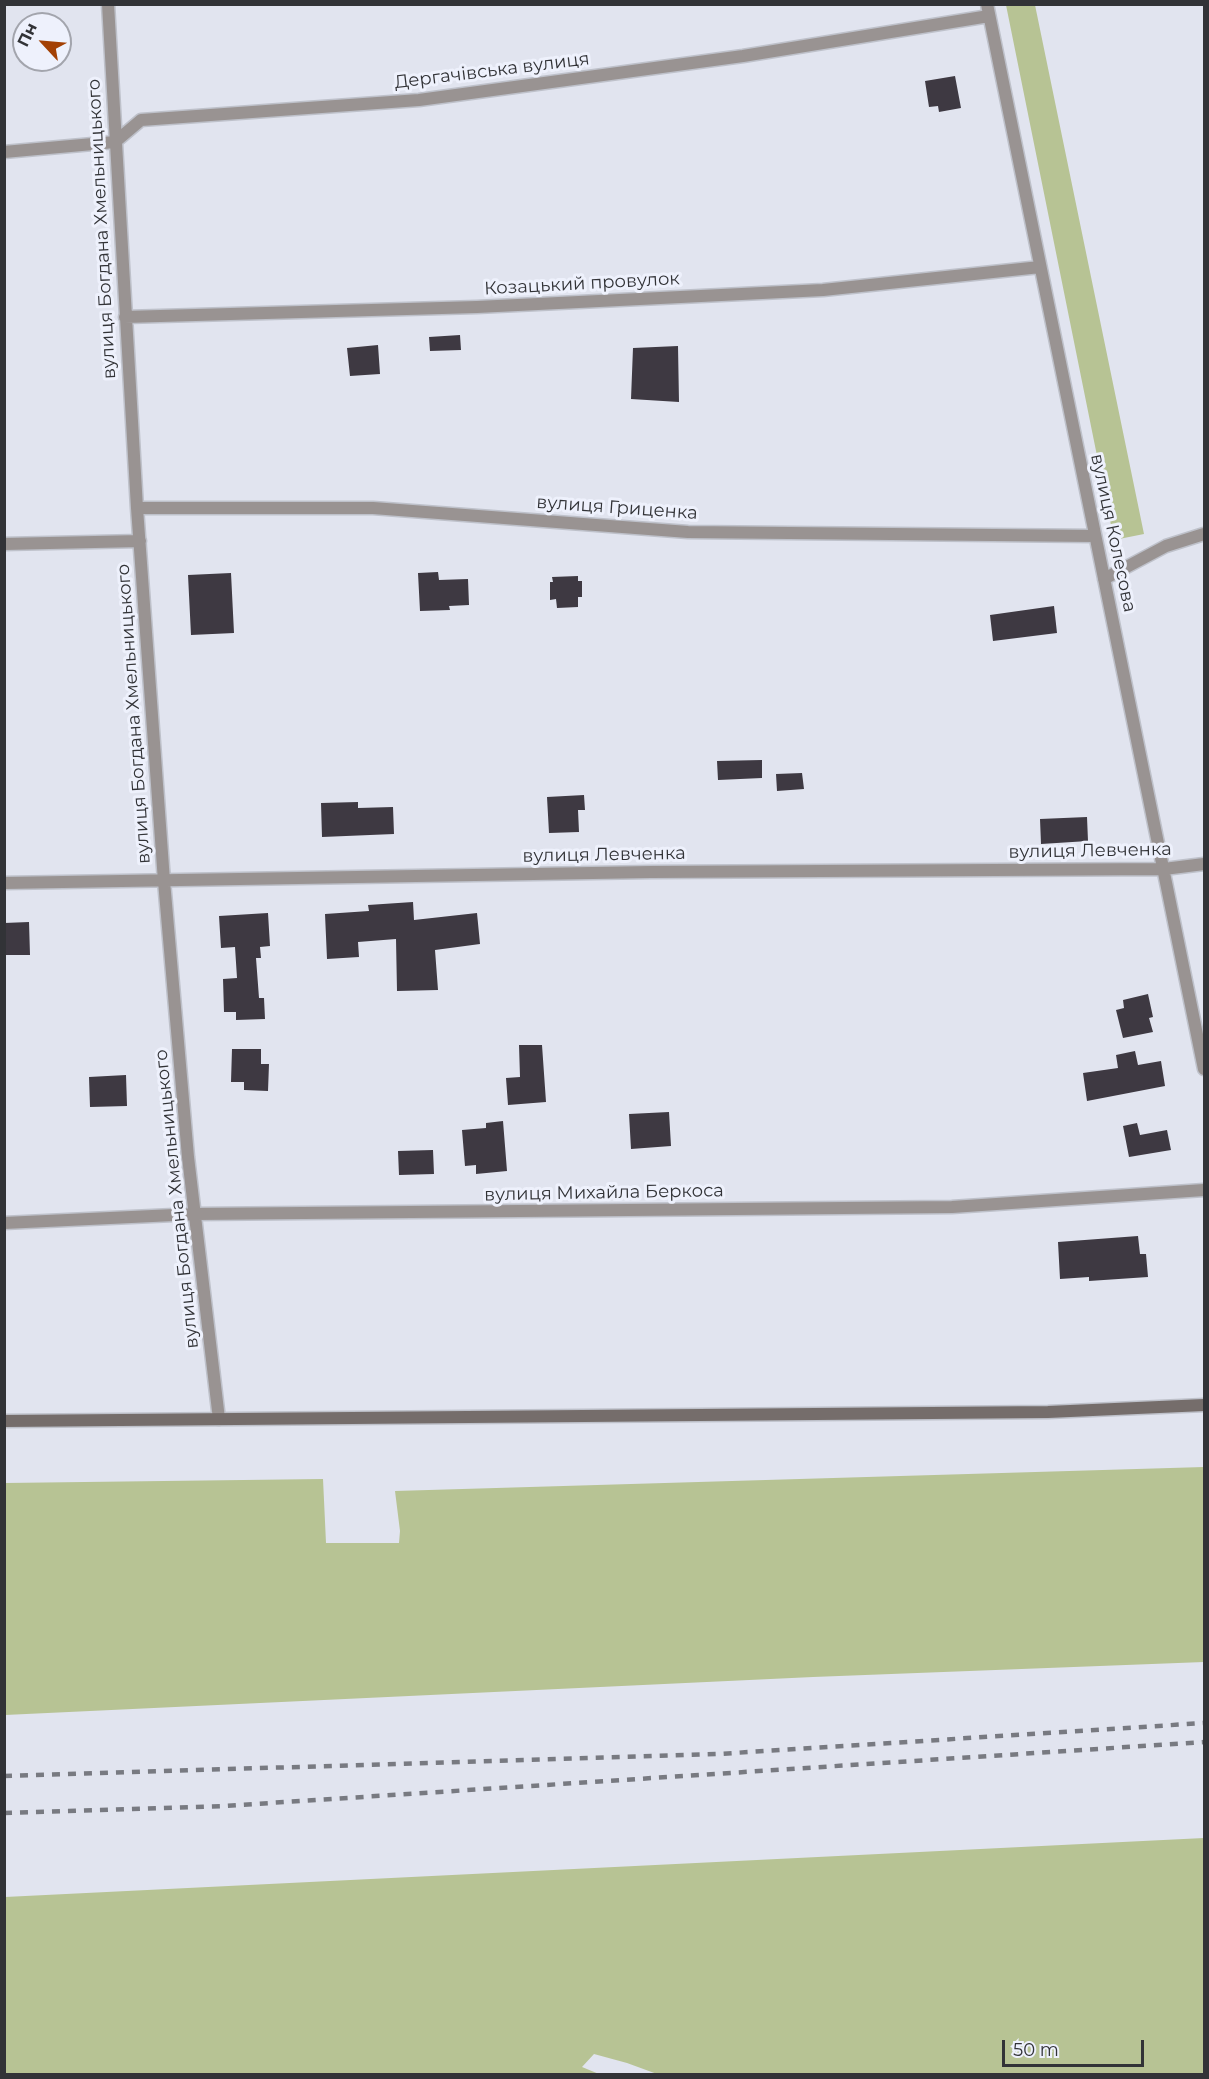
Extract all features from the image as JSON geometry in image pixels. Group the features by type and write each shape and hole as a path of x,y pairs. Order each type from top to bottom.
{"main road":[{"path":"4,1421 1048,1412 1204,1405"}],"street":[{"name":"вулиця Богдана Хмельницького","path":"108,4 137,508 164,881 195,1214 219,1419"},
{"name":"Дергачівська вулиця","path":"115,142 141,120 418,100 744,56 988,10"},
{"name":"вулиця Колесова","path":"988,10 1204,1069"},
{"path":"4,152 115,142"},
{"name":"Козацький провулок","path":"125,317 477,307 823,290 1040,267"},
{"name":"вулиця Гриценка","path":"137,508 373,508 687,532 1095,536"},
{"path":"1104,579 1166,546 1204,534"},
{"path":"4,544 140,541"},
{"name":"вулиця Левченка","path":"4,882 651,872 1164,869 1204,864"},
{"name":"вулиця Михайла Беркоса","path":"4,1223 195,1214 952,1207 1204,1190"}],"green space":[{"path":"1006,5 1035,5 1144,534 1114,540"},
{"path":"1204,1467 1204,1662 813,1677 5,1715 5,1483 323,1479 326,1543 399,1543 400,1531 395,1491"},
{"path":"1204,1838 1204,2074 657,2074 594,2054 582,2067 599,2074 5,2074 5,1897"}],"building":[{"path":"955,76 961,108 939,112 938,106 929,107 925,81"},
{"path":"460,335 461,350 430,351 429,337"},
{"path":"378,345 380,374 350,376 347,348"},
{"path":"678,346 679,402 631,399 633,348"},
{"path":"438,572 439,580 468,579 469,605 449,606 450,610 420,611 418,573"},
{"path":"231,573 234,633 191,635 188,575"},
{"path":"578,576 578,581 582,581 582,597 578,597 578,607 557,608 556,599 550,600 552,577"},
{"path":"1054,606 1057,633 993,641 990,615"},
{"path":"762,760 762,778 718,780 717,761"},
{"path":"802,773 804,789 777,791 776,774"},
{"path":"584,795 585,810 578,810 579,832 549,833 547,797"},
{"path":"358,802 358,808 393,807 394,834 322,837 321,803"},
{"path":"1087,817 1088,841 1041,844 1040,819"},
{"path":"413,902 414,920 477,913 480,944 435,950 438,990 397,991 396,939 358,942 359,957 327,959 325,914 369,911 368,905"},
{"path":"268,913 270,946 260,947 261,958 256,958 259,998 264,998 265,1019 236,1020 236,1012 224,1012 223,979 237,978 235,947 221,948 219,916"},
{"path":"29,922 30,955 4,955 4,923"},
{"path":"1148,994 1153,1017 1149,1018 1153,1032 1123,1038 1116,1010 1124,1008 1123,1000"},
{"path":"519,1045 542,1045 546,1102 508,1105 506,1078 520,1077"},
{"path":"232,1049 261,1049 261,1064 269,1064 268,1091 244,1090 244,1082 231,1082"},
{"path":"1135,1051 1138,1065 1161,1061 1165,1086 1087,1101 1083,1073 1118,1068 1116,1055"},
{"path":"126,1075 127,1106 90,1107 89,1077"},
{"path":"669,1112 671,1146 631,1149 629,1114"},
{"path":"503,1121 507,1171 476,1174 476,1165 465,1166 462,1130 486,1128 486,1123"},
{"path":"1137,1123 1140,1135 1167,1130 1171,1150 1129,1157 1123,1126"},
{"path":"433,1150 434,1174 399,1175 398,1151"},
{"path":"1138,1236 1140,1254 1146,1254 1148,1277 1089,1281 1089,1277 1060,1279 1058,1242"}],"railway":[{"path":"4,1776 718,1754 1204,1723"},
{"path":"4,1813 224,1806 1204,1742"}]}
